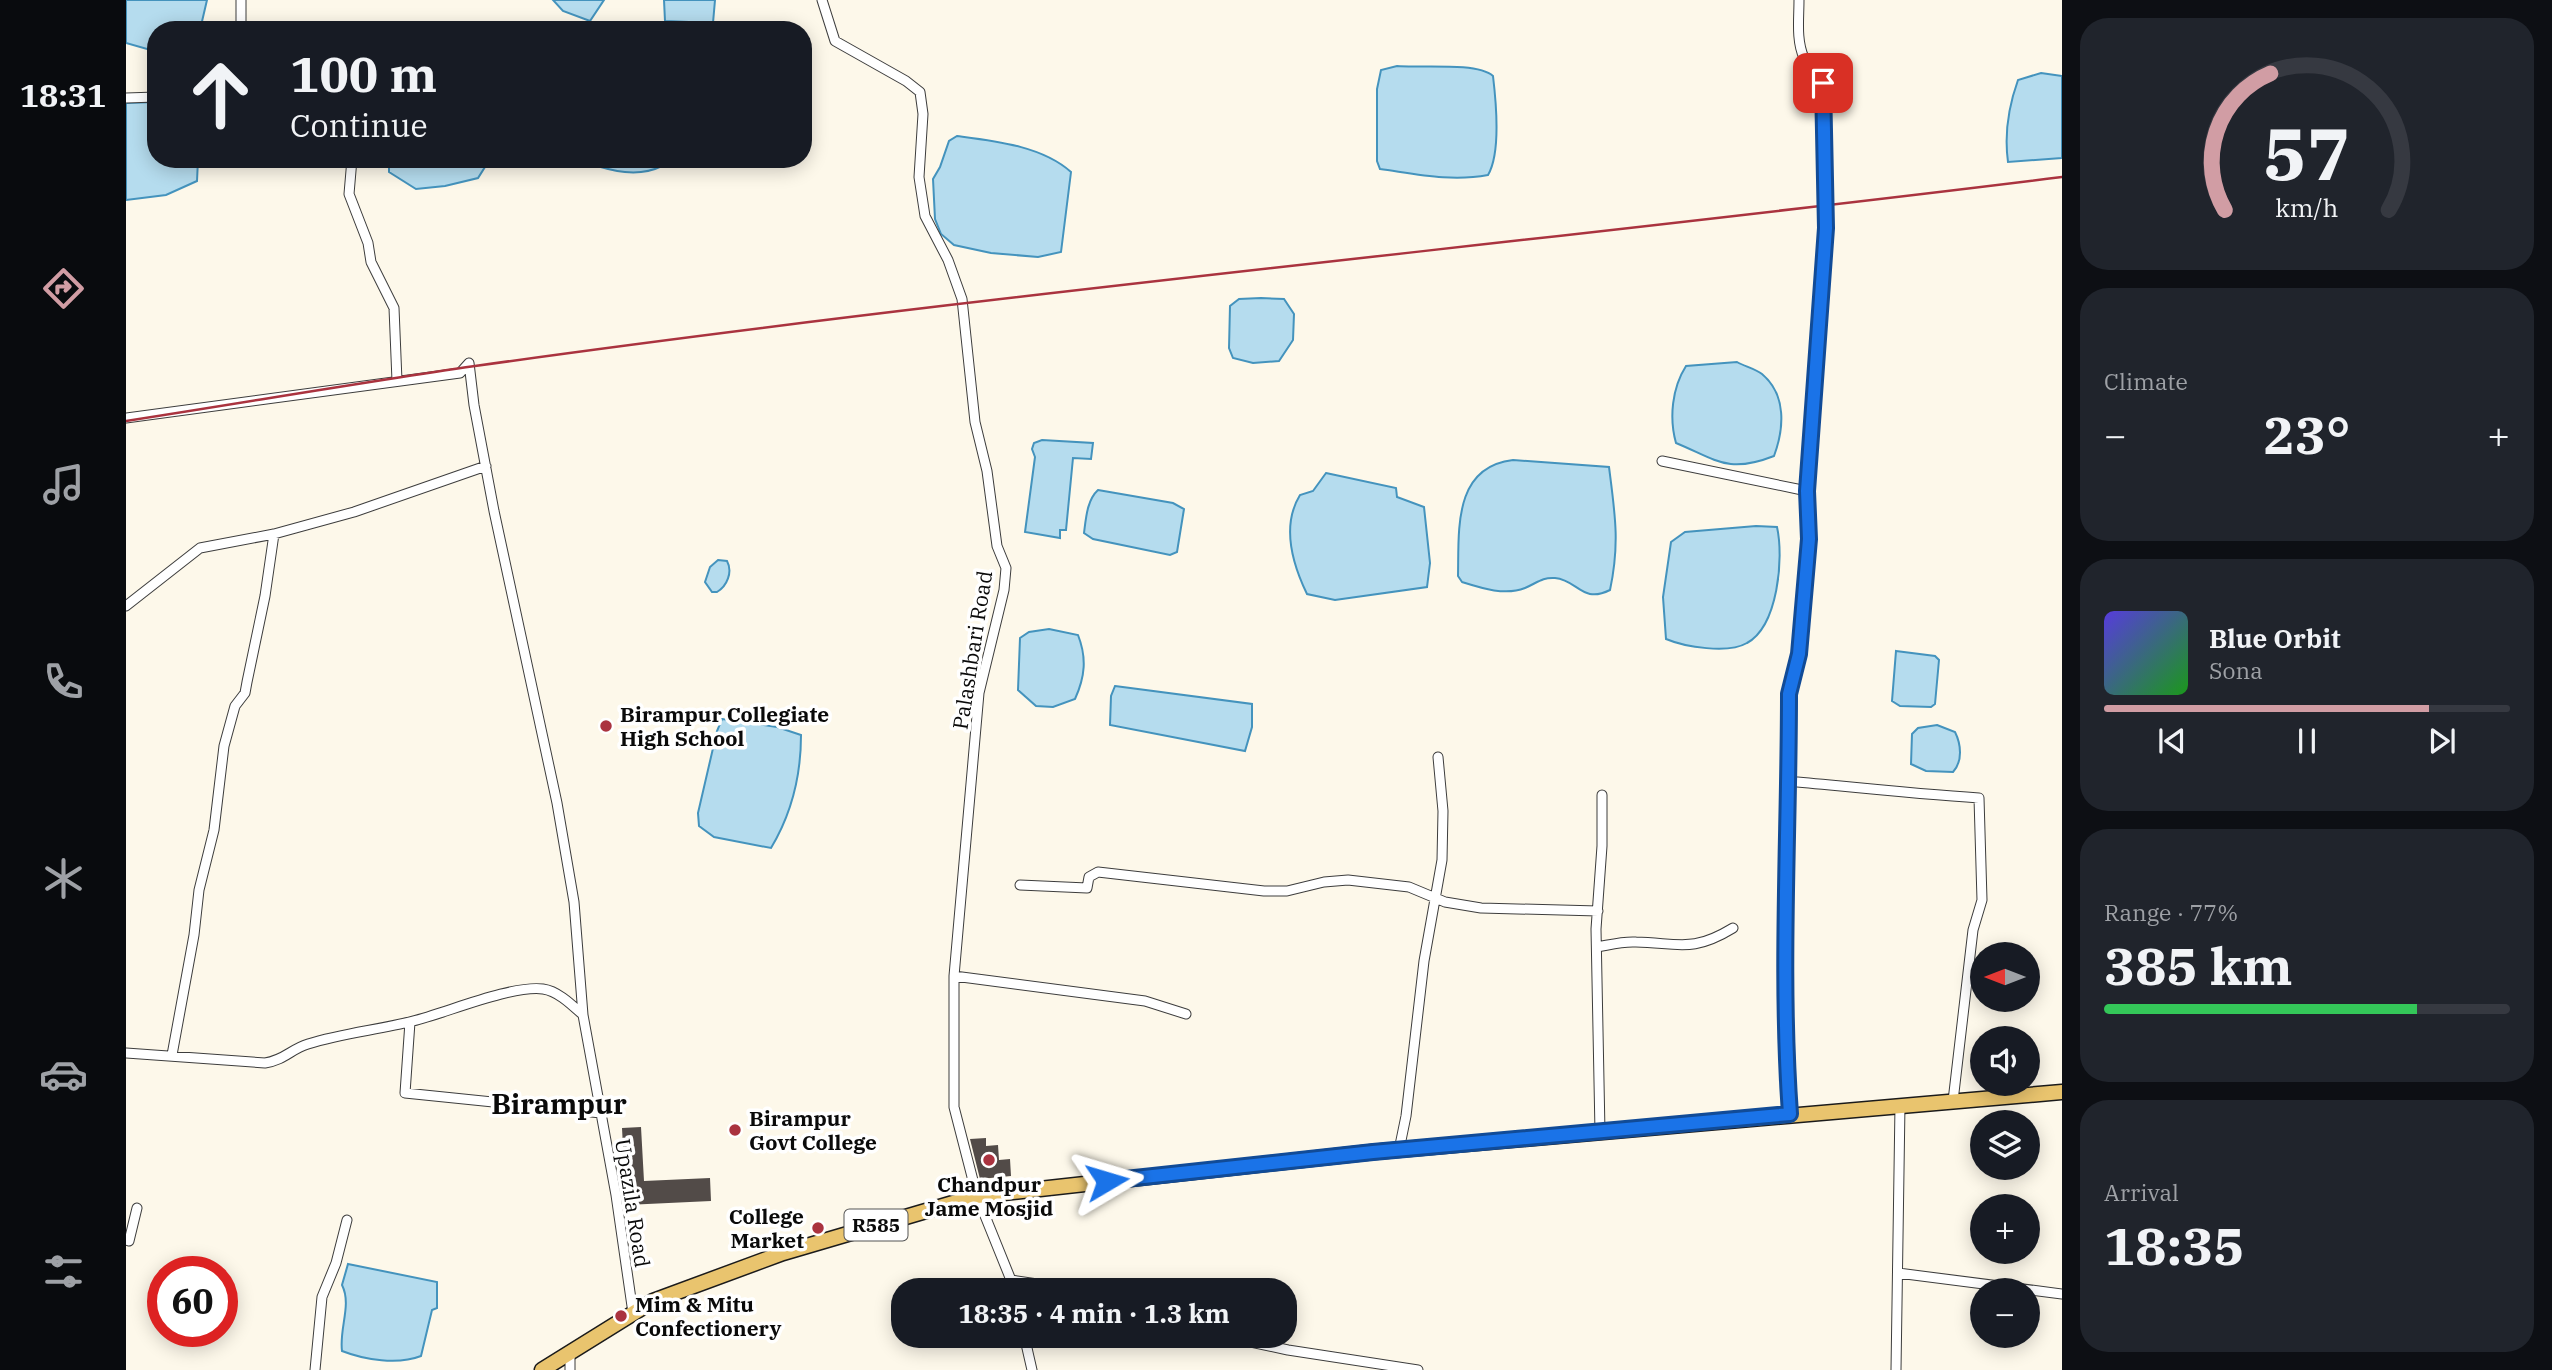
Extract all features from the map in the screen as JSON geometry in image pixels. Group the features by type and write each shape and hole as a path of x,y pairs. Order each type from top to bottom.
{"main road":[{"name":"R585","path":"542,1370 653,1301 731,1270 977,1196 1399,1150 2062,1092"}],"street":[{"path":"241,21 242,0"},
{"name":"Palashbari Road","path":"822,0 835,41 906,81 920,92 923,114 919,177 925,216 948,260 962,299 975,422 987,471 997,546 1006,568 1004,590 979,693 954,976 954,1107 977,1196 1010,1278"},
{"path":"1790,1114 1784,1036 1787,985 1789,694 1799,654 1809,539 1807,491 1826,228 1823,83 1810,69 1801,51 1798,34 1799,0"},
{"path":"126,98 147,97"},
{"path":"126,418 397,381 394,308 372,262 368,243 349,194 351,168"},
{"name":"Upazila Road","path":"397,381 460,373 469,363 486,466 557,803 574,902 583,1015 633,1313"},
{"path":"1662,461 1807,491"},
{"path":"126,606 201,548 274,534 354,512 486,466"},
{"path":"172,1055 194,935 199,890 214,830 224,746 235,706 244,693 247,682 265,596 274,534"},
{"path":"1399,1150 1406,1116 1419,996 1444,836 1438,757"},
{"path":"1788,781 1860,787 1884,793 1979,798 1982,900 1973,930 1954,1101"},
{"path":"1600,1132 1597,947 1602,795"},
{"path":"1020,885 1087,888 1089,877 1098,872 1264,891 1287,891 1324,882 1348,880 1409,887 1446,902 1481,908 1598,911"},
{"path":"1597,947 1637,942 1697,945 1711,941 1733,928"},
{"path":"954,976 1145,1001 1186,1014"},
{"path":"126,1053 280,1061 304,1045 370,1028 410,1022 505,994 544,989 564,999 583,1015"},
{"path":"410,1022 405,1093 601,1113"},
{"path":"1896,1370 1900,1105"},
{"path":"126,1240 129,1241 137,1208"},
{"path":"315,1370 322,1297 336,1263 347,1220"},
{"path":"1898,1273 2062,1294"},
{"path":"1027,1348 1032,1370"},
{"path":"1279,1348 1418,1370"},
{"path":"570,1353 570,1370"}],"water":[{"path":"126,0 207,0 202,21 147,21 147,49 126,43"},
{"path":"553,0 604,0 590,21 563,11"},
{"path":"664,0 715,0 713,21 665,21"},
{"path":"1397,66 1461,67 1493,76 1496,141 1488,175 1447,177 1380,169 1377,161 1377,89 1381,70"},
{"path":"2041,73 2062,76 2062,158 2008,162 2008,121 2018,80"},
{"path":"147,102 147,168 198,168 197,181 166,195 126,200 126,103"},
{"path":"957,136 1017,146 1046,156 1071,172 1061,252 1038,257 991,253 954,245 941,234 935,219 933,179 949,141"},
{"path":"389,168 484,168 478,178 445,186 416,189 389,172"},
{"path":"604,168 658,168 644,172"},
{"path":"1239,299 1284,299 1294,314 1293,340 1279,361 1253,363 1233,358 1229,348 1230,306"},
{"path":"1737,362 1759,372 1770,382 1776,392 1781,413 1780,435 1774,456 1745,464 1723,463 1676,443 1672,413 1675,393 1686,366"},
{"path":"1042,440 1093,443 1091,459 1073,458 1066,530 1060,530 1060,538 1025,532 1035,457 1032,449 1034,443"},
{"path":"1513,460 1609,467 1616,543 1610,590 1601,594 1586,593 1555,578 1543,579 1525,588 1509,591 1462,582 1458,576 1460,521 1469,488 1479,475 1493,465"},
{"path":"1326,473 1396,488 1397,497 1424,507 1430,563 1427,587 1335,600 1307,594 1293,557 1291,519 1300,495 1313,491"},
{"path":"1098,490 1173,503 1184,509 1177,552 1170,555 1093,539 1084,533 1089,504"},
{"path":"1756,526 1777,527 1780,556 1772,607 1757,634 1747,643 1718,649 1684,645 1666,639 1663,597 1671,542 1685,532"},
{"path":"718,560 727,561 729,574 724,586 717,592 712,592 705,582 710,567"},
{"path":"1049,629 1078,635 1084,660 1083,675 1075,699 1053,707 1036,706 1018,690 1020,638 1029,632"},
{"path":"1896,651 1935,656 1939,660 1935,704 1931,707 1900,706 1892,701"},
{"path":"1115,686 1252,704 1252,727 1245,751 1110,725 1111,696"},
{"path":"722,719 777,727 801,735 794,793 785,821 771,848 714,837 699,826 698,813"},
{"path":"1937,725 1955,732 1957,737 1960,758 1953,772 1926,771 1911,764 1912,734 1918,728"},
{"path":"348,1264 437,1282 437,1308 432,1310 421,1356 381,1360 342,1351 346,1301 342,1285"}],"building":[{"path":"641,1127 644,1181 710,1178 711,1201 626,1205 622,1128"},
{"path":"986,1138 986,1146 998,1145 999,1160 1010,1159 1011,1176 980,1179 970,1139"}],"railway":[{"path":"126,421 431,373 673,339 2062,177"}],"place":[{"name":"Birampur Collegiate High School","path":"606,726"},
{"name":"Birampur Govt College","path":"735,1130"},
{"name":"Chandpur Jame Mosjid","path":"989,1160"},
{"name":"College Market","path":"818,1228"},
{"name":"Mim & Mitu Confectionery","path":"621,1316"}],"district":[{"name":"Birampur","path":"559,1103"}],"route":[{"path":"1107,1181 1373,1152 1790,1114 1784,1036 1787,985 1789,694 1799,654 1809,539 1807,491 1826,228 1823,83"}]}
